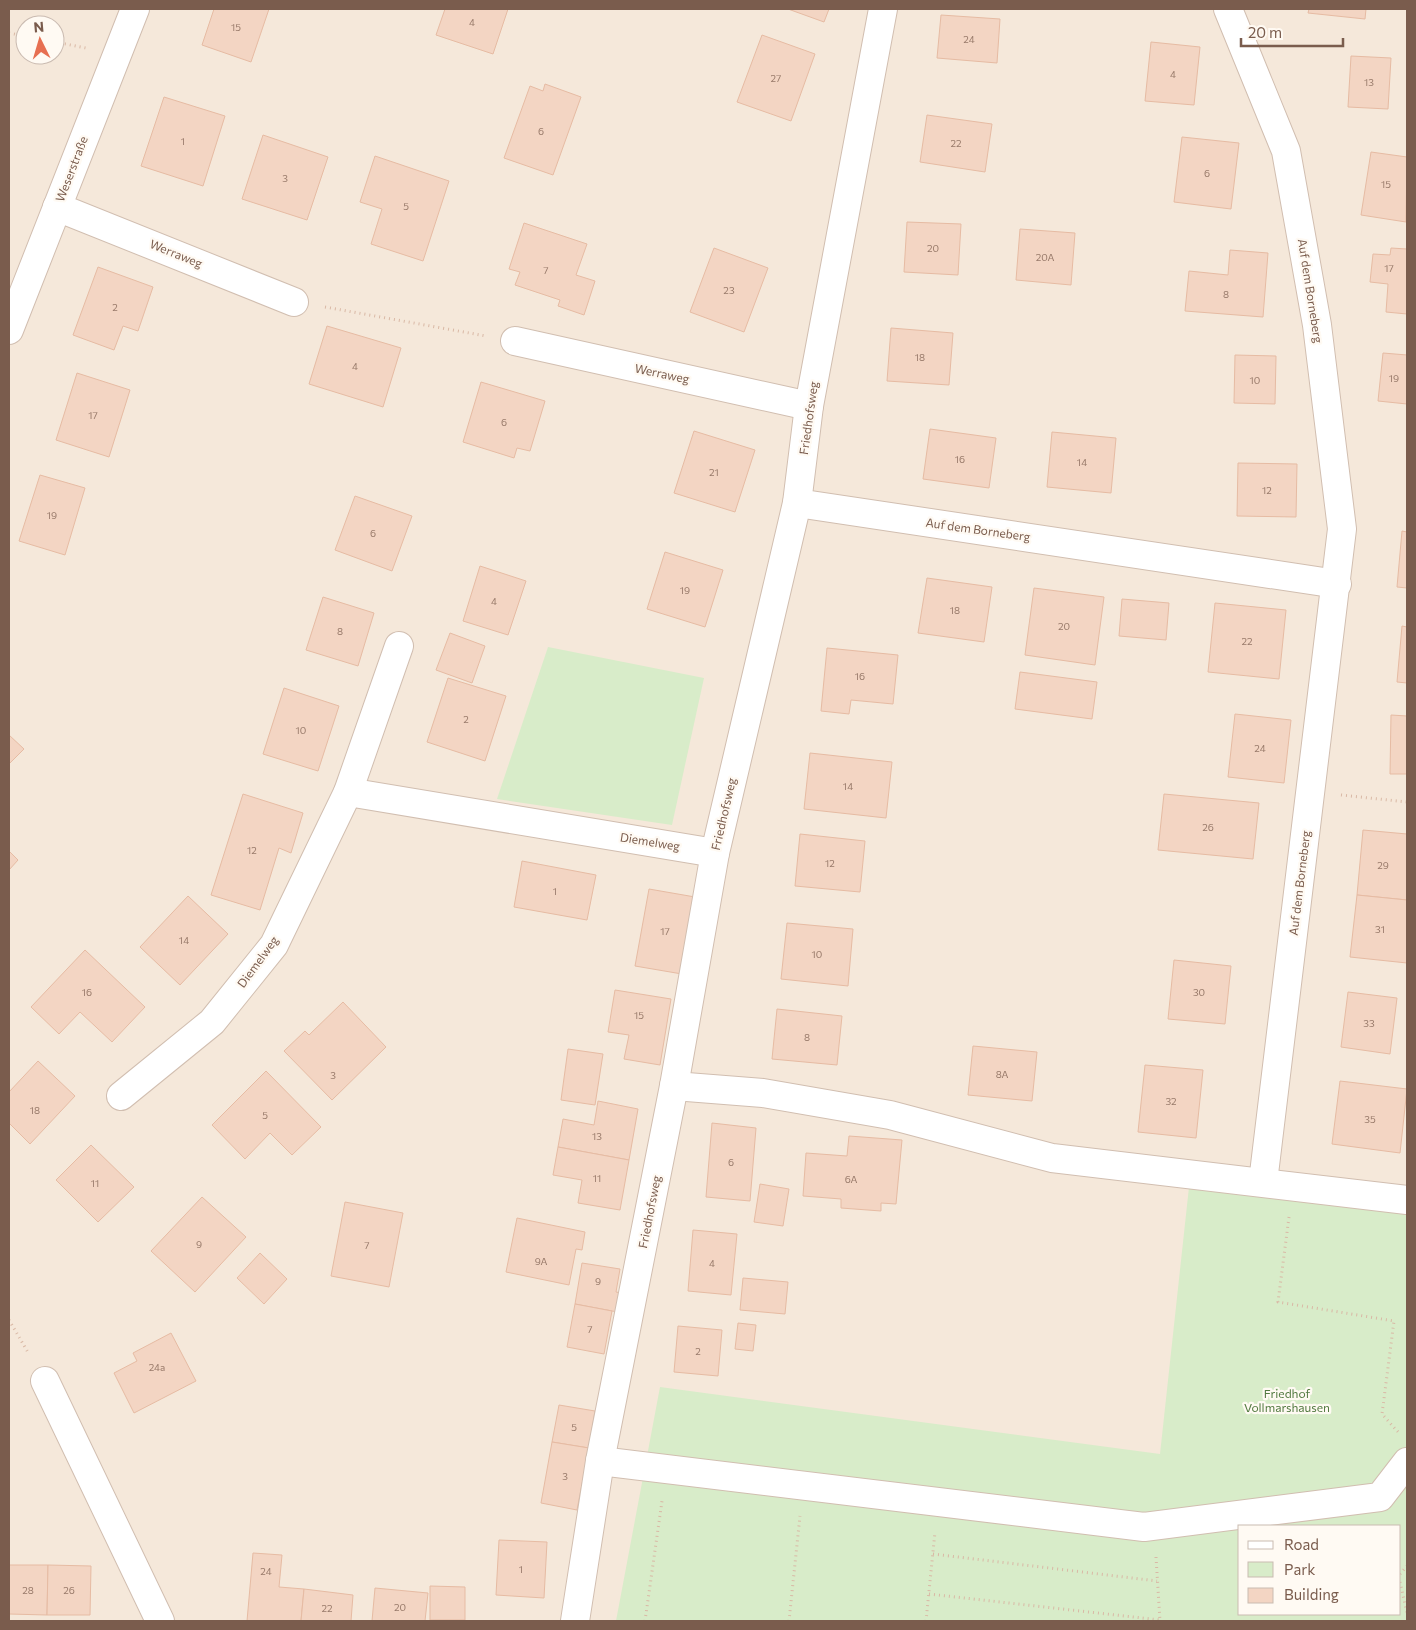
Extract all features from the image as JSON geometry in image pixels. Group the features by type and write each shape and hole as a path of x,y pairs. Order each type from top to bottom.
{"street":[{"name":"Weserstraße","path":"9,330 135,9"},
{"name":"Friedhofsweg","path":"575,1621 600,1461 674,1086 715,852 797,503 809,406 883,9"},
{"name":"Auf dem Borneberg","path":"1228,9 1286,151 1317,325 1341,520 1337,584 1263,1182"},
{"name":"Werraweg","path":"57,207 294,302"},
{"name":"Werraweg","path":"515,341 809,406"},
{"name":"Auf dem Borneberg","path":"797,503 1337,584"},
{"name":"Diemelweg","path":"121,1096 212,1022 274,945 348,792 399,646"},
{"name":"Diemelweg","path":"348,792 715,852"},
{"path":"674,1086 763,1093 890,1115 1052,1158 1407,1200"},
{"path":"45,1381 160,1621"},
{"path":"600,1461 1153,1526 1380,1497 1407,1462"}],"path":[{"path":"294,302 515,341"},
{"path":"1312,792 1407,802"},
{"path":"1293,1186 1278,1302 1394,1322 1382,1414 1401,1436"},
{"path":"9,1320 45,1381"},
{"path":"645,1621 667,1470"},
{"path":"789,1621 803,1486"},
{"path":"926,1621 938,1502"},
{"path":"929,1594 1160,1621 1153,1526"},
{"path":"933,1554 1157,1581"},
{"path":"1401,1586 1407,1613"}],"shaded area":[{"path":"9,9 1407,9 1407,1621 9,1621"}],"green space":[{"path":"548,647 704,678 672,825 497,799"},
{"name":"Friedhof Vollmarshausen","path":"1189,1187 1407,1213 1407,1621 616,1621 660,1387 1160,1454"}],"building":[{"path":"214,9 269,9 251,62 202,45"},
{"path":"445,9 508,9 493,54 436,35"},
{"path":"788,9 829,9 824,22"},
{"path":"1309,9 1366,9 1365,19 1308,13"},
{"path":"941,15 1000,19 997,63 937,58"},
{"path":"762,35 815,54 791,121 737,102"},
{"path":"1151,42 1200,47 1194,105 1145,101"},
{"path":"1351,56 1391,58 1388,109 1348,107"},
{"path":"545,84 581,97 553,175 504,158 530,86 543,91"},
{"path":"164,97 225,116 203,186 141,166"},
{"path":"927,115 992,124 985,172 920,162"},
{"path":"263,135 328,157 307,220 242,199"},
{"path":"1182,137 1239,143 1231,209 1174,202"},
{"path":"1371,152 1407,157 1406,222 1361,215"},
{"path":"375,156 449,181 423,261 371,244 382,209 360,202"},
{"path":"907,222 961,224 958,275 904,272"},
{"path":"524,223 587,244 576,275 595,281 584,315 558,306 560,300 515,285 520,272 509,269"},
{"path":"1020,229 1075,233 1071,285 1016,280"},
{"path":"714,248 768,268 744,332 690,312"},
{"path":"1391,248 1407,249 1407,314 1386,312 1388,284 1370,282 1373,254 1390,255"},
{"path":"1230,250 1268,253 1263,317 1185,311 1189,271 1228,275"},
{"path":"98,267 153,287 138,331 123,326 114,350 73,335"},
{"path":"327,326 401,348 383,407 309,384"},
{"path":"891,328 953,333 949,385 887,381"},
{"path":"1383,353 1407,355 1407,404 1378,401"},
{"path":"1235,355 1276,356 1275,404 1234,403"},
{"path":"77,373 130,390 109,457 56,440"},
{"path":"481,382 545,401 530,451 517,448 514,458 463,442"},
{"path":"930,429 996,438 989,488 923,479"},
{"path":"694,431 755,450 735,512 674,493"},
{"path":"1052,432 1116,438 1111,493 1047,487"},
{"path":"1238,463 1297,464 1296,517 1237,516"},
{"path":"40,475 85,488 65,555 19,541"},
{"path":"355,496 412,516 392,571 335,550"},
{"path":"1402,531 1407,532 1407,588 1397,587"},
{"path":"665,552 723,570 705,627 647,609"},
{"path":"480,566 526,581 508,635 463,621"},
{"path":"927,578 992,587 984,642 918,633"},
{"path":"1034,588 1104,597 1095,665 1025,655"},
{"path":"323,597 374,613 358,666 306,650"},
{"path":"1122,599 1169,603 1166,640 1119,636"},
{"path":"1215,603 1286,610 1279,679 1208,672"},
{"path":"1402,626 1407,627 1407,683 1397,682"},
{"path":"450,633 485,646 472,683 436,670"},
{"path":"827,648 898,655 893,704 851,700 849,714 821,711"},
{"path":"1020,672 1097,682 1092,719 1015,709"},
{"path":"448,678 506,696 485,761 427,742"},
{"path":"284,688 339,706 318,771 263,754"},
{"path":"1235,714 1291,720 1284,783 1228,777"},
{"path":"1391,715 1407,716 1407,774 1390,774"},
{"path":"9,735 24,749 9,764"},
{"path":"810,753 892,762 886,818 804,809"},
{"path":"243,794 303,813 291,853 279,848 260,910 211,895"},
{"path":"1164,794 1259,803 1253,859 1158,850"},
{"path":"1363,830 1407,834 1407,900 1357,895"},
{"path":"800,834 865,841 860,892 795,886"},
{"path":"9,851 18,860 9,870"},
{"path":"522,861 596,875 587,920 514,907"},
{"path":"649,889 695,897 682,974 635,966"},
{"path":"1357,895 1407,900 1407,963 1350,957"},
{"path":"188,896 228,934 180,985 140,947"},
{"path":"787,923 853,929 848,986 781,979"},
{"path":"85,950 145,1007 112,1042 80,1012 59,1034 31,1007"},
{"path":"1174,960 1231,966 1225,1024 1168,1019"},
{"path":"615,990 671,999 660,1065 624,1059 629,1035 608,1032"},
{"path":"1348,992 1397,998 1390,1054 1341,1047"},
{"path":"343,1002 386,1047 332,1100 284,1051 305,1031 309,1035"},
{"path":"777,1009 842,1016 837,1065 772,1059"},
{"path":"973,1046 1037,1052 1032,1101 968,1095"},
{"path":"568,1049 603,1054 595,1105 561,1100"},
{"path":"38,1061 75,1096 30,1144 9,1123 9,1092"},
{"path":"1145,1065 1203,1070 1196,1138 1138,1132"},
{"path":"266,1071 321,1127 292,1155 270,1133 245,1159 212,1125"},
{"path":"1340,1081 1407,1089 1400,1153 1332,1144"},
{"path":"598,1101 638,1109 629,1160 558,1147 563,1119 594,1125"},
{"path":"712,1123 756,1128 750,1201 706,1197"},
{"path":"849,1136 902,1140 896,1204 881,1203 881,1211 841,1208 841,1199 803,1196 806,1153 847,1156"},
{"path":"91,1145 134,1187 98,1222 56,1180"},
{"path":"558,1147 629,1160 620,1210 578,1203 582,1180 553,1175"},
{"path":"760,1184 789,1189 783,1226 754,1222"},
{"path":"202,1197 246,1237 195,1292 151,1251"},
{"path":"345,1202 403,1213 389,1287 331,1276"},
{"path":"517,1218 585,1232 582,1250 576,1249 569,1285 506,1272"},
{"path":"693,1230 737,1234 731,1295 688,1291"},
{"path":"260,1253 287,1279 264,1304 237,1278"},
{"path":"582,1263 620,1269 616,1292 627,1294 623,1313 575,1304"},
{"path":"743,1278 788,1282 785,1314 740,1310"},
{"path":"575,1304 612,1311 604,1354 567,1347"},
{"path":"738,1323 756,1325 753,1351 735,1349"},
{"path":"678,1326 722,1330 718,1376 674,1372"},
{"path":"171,1333 196,1381 134,1413 114,1373 137,1361 133,1353"},
{"path":"559,1405 595,1411 589,1448 552,1442"},
{"path":"552,1442 589,1448 577,1510 541,1503"},
{"path":"499,1540 547,1542 544,1598 496,1595"},
{"path":"253,1553 282,1555 279,1587 304,1589 301,1621 247,1621"},
{"path":"9,1565 48,1565 47,1615 9,1614"},
{"path":"48,1565 91,1566 90,1615 47,1615"},
{"path":"430,1586 465,1587 465,1620 430,1620"},
{"path":"375,1588 428,1593 425,1621 372,1621"},
{"path":"304,1589 353,1595 351,1621 301,1621"}]}
